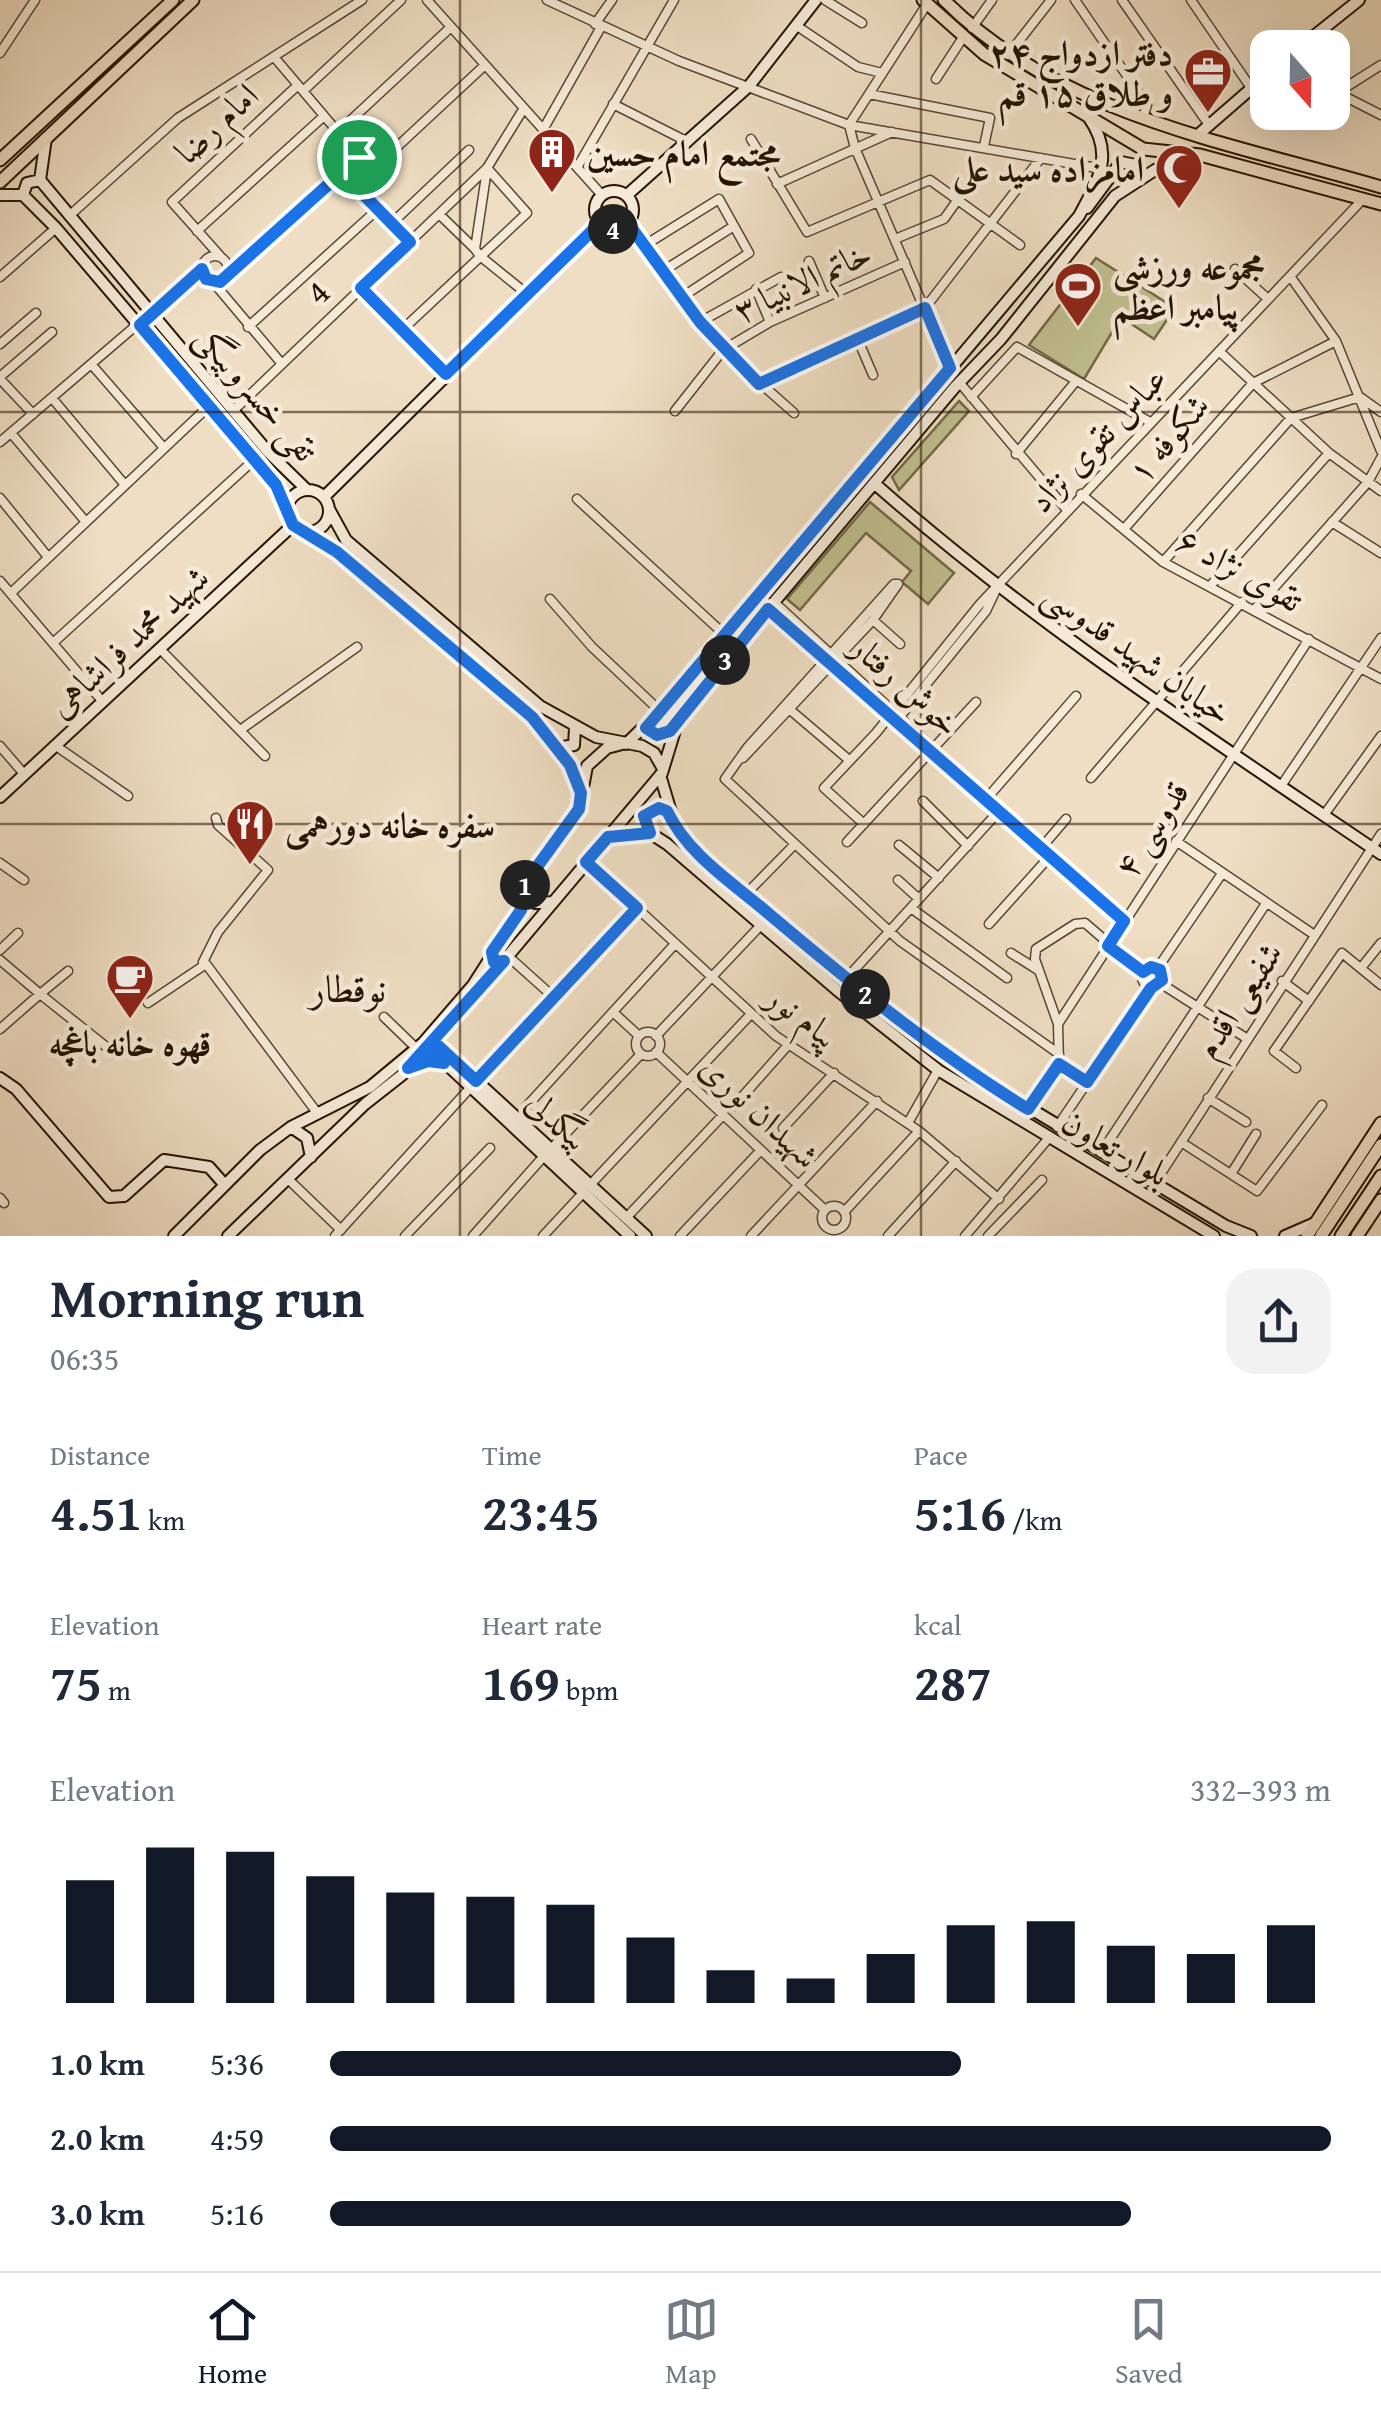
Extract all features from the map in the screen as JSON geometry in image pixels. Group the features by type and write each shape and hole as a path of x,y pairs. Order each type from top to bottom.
{"main road":[{"path":"0,160 173,0"},
{"path":"0,182 194,0"},
{"path":"628,195 749,86 816,0"},
{"path":"944,0 972,28 1008,54 1143,118 1204,130 1381,186"},
{"path":"1321,30 1358,0"},
{"path":"925,2 962,39 1143,148 1200,155 1381,204"},
{"path":"1204,130 1250,89"},
{"path":"1079,216 1103,169 1101,136 1083,109"},
{"path":"0,195 23,195 27,183 40,180 46,138"},
{"path":"646,728 657,735 674,725 874,483 1001,340 1116,196 1137,180 1200,155"},
{"path":"179,1233 224,1184 291,1127 370,1087 426,1047 473,985 521,910 526,882 570,826 587,766 607,748 624,744 646,728 1122,162 1136,165 1137,180"},
{"name":"تقی خسروبیگی","path":"40,180 288,475 307,490"},
{"path":"614,190 628,195 634,209 628,223 614,229 600,223 594,208 602,194 614,190"},
{"name":"تقی خسروبیگی","path":"23,195 209,406 288,507"},
{"path":"324,498 600,223"},
{"name":"خیابان شهید قدوسی","path":"874,483 997,588 1156,702 1376,850"},
{"path":"298,528 322,526 329,509 324,498 307,490 295,495 288,507 298,528 337,552 532,717 558,748 581,793"},
{"name":"تقی خسروبیگی","path":"329,509 346,540 540,706 575,728 654,753 661,774"},
{"name":"شهید محمد فراشاهی","path":"0,797 298,528"},
{"path":"228,1236 408,1068 506,959 661,774 674,725"},
{"path":"558,748 574,744 575,728"},
{"name":"بلوار تعاون","path":"661,774 667,811 677,832 846,979 946,1058 1154,1184 1252,1236"},
{"path":"650,833 644,826 647,812 654,808 667,811"},
{"path":"608,837 650,833"},
{"name":"بلوار تعاون","path":"650,833 938,1070 1207,1234"},
{"path":"526,882 527,892 536,903 553,902"},
{"path":"492,952 494,962 506,959"},
{"name":"بیگدلی","path":"426,1047 472,1084"},
{"name":"بیگدلی","path":"426,1047 623,1222 646,1236"},
{"path":"408,1068 428,1061 444,1063"},
{"path":"0,1078 16,1089 109,1197 124,1196 164,1160 209,1167 224,1184"},
{"path":"1306,1236 1381,1123"},
{"path":"1048,1140 1057,1126"},
{"path":"291,1127 307,1138 310,1157"},
{"path":"1320,1236 1381,1145"},
{"path":"1341,1236 1381,1176"},
{"path":"1357,1236 1381,1200"},
{"name":"بیگدلی","path":"623,1222 630,1236"},
{"path":"1285,1236 1315,1223"}],"street":[{"path":"70,216 178,118 362,0"},
{"name":"امام رضا","path":"197,231 172,202 401,0"},
{"path":"427,0 602,194"},
{"path":"547,0 645,47 849,125 1103,169"},
{"path":"544,128 612,0"},
{"path":"578,166 674,0"},
{"path":"825,0 862,23"},
{"path":"972,28 992,0"},
{"path":"1008,54 1051,0"},
{"path":"1076,0 1147,105 1143,118"},
{"path":"1122,0 1204,130"},
{"path":"1191,0 1250,87"},
{"path":"0,52 32,1"},
{"path":"925,2 849,125 855,148 950,368"},
{"path":"338,132 451,26"},
{"path":"797,26 858,68 882,73"},
{"path":"936,79 962,39"},
{"path":"275,58 367,162 370,172"},
{"path":"1350,85 1381,64"},
{"path":"355,186 484,65"},
{"path":"869,94 990,118 984,146"},
{"path":"1350,102 1381,115"},
{"path":"613,104 688,142"},
{"path":"477,253 488,168 524,108"},
{"path":"229,270 197,231 324,116"},
{"path":"777,184 893,132"},
{"path":"751,139 807,232 930,180 1020,245"},
{"path":"391,224 469,150"},
{"path":"213,282 226,277 229,270 359,157"},
{"path":"759,384 925,308 1041,158"},
{"path":"402,330 477,253 527,213 488,168"},
{"name":"4","path":"233,410 488,168"},
{"path":"341,174 345,183 355,186 410,242"},
{"path":"894,239 944,218 959,198"},
{"path":"645,245 718,199 749,253 682,298"},
{"name":"عباس تقوی نژاد","path":"849,760 893,717 997,588 1081,494 1363,199"},
{"path":"248,327 378,209"},
{"path":"439,214 477,253 522,290"},
{"path":"628,223 723,350 794,413"},
{"path":"664,272 734,226"},
{"path":"0,277 56,228"},
{"path":"0,442 140,325 202,269 211,256 220,256"},
{"path":"809,261 825,298"},
{"name":"خاتم الانبیا ۳","path":"723,350 770,322 905,262"},
{"path":"1235,268 1268,299"},
{"path":"202,269 282,364"},
{"path":"1254,608 1368,482 1381,454 1336,341 1290,276"},
{"path":"700,322 782,277"},
{"path":"361,288 446,374"},
{"path":"756,289 770,322"},
{"path":"0,344 36,312"},
{"path":"0,377 52,332"},
{"path":"858,340 873,374"},
{"path":"1253,383 1336,341"},
{"path":"971,397 1017,347 1150,422"},
{"path":"675,411 723,350"},
{"path":"1219,351 1329,453 1381,491"},
{"path":"92,365 164,448"},
{"path":"0,368 0,377 33,414"},
{"path":"1016,454 1076,381"},
{"path":"960,382 1016,454 1067,510"},
{"name":"شکوفه ۱","path":"1124,529 1253,383"},
{"path":"1360,397 1381,412"},
{"path":"1163,562 1291,418 1360,397"},
{"path":"52,398 125,485"},
{"path":"10,593 209,406"},
{"path":"10,433 86,522"},
{"path":"1210,585 1329,453"},
{"path":"53,643 254,460"},
{"name":"تقوی نژاد ۶","path":"1081,494 1163,562 1381,680"},
{"path":"0,498 48,557"},
{"path":"577,499 725,635"},
{"path":"1332,522 1381,553"},
{"path":"0,581 103,702"},
{"path":"831,659 873,620 898,584 831,659 788,708 742,759 725,779 889,932 1087,1082"},
{"path":"550,599 660,712"},
{"path":"1091,778 1242,602"},
{"name":"خوش رفتار","path":"771,605 999,810"},
{"path":"873,620 900,644"},
{"path":"1281,786 1381,638"},
{"name":"قدوسی ۴","path":"1058,1024 1309,639"},
{"path":"243,728 357,647"},
{"path":"160,649 243,728 265,756"},
{"path":"988,797 1076,696"},
{"path":"847,842 976,702"},
{"path":"788,708 849,760 824,788 864,824"},
{"path":"1324,815 1381,736"},
{"path":"0,746 24,774"},
{"path":"56,746 128,796"},
{"name":"خوش رفتار","path":"932,750 1124,921"},
{"path":"923,801 968,846"},
{"path":"846,979 999,810"},
{"path":"148,1003 203,962 218,932 268,870 218,825 216,818"},
{"path":"1042,847 1066,820"},
{"name":"شفیعی اقدم","path":"1154,1184 1313,934 1376,850 1381,834"},
{"path":"1176,842 1313,934"},
{"path":"746,894 795,844"},
{"path":"898,846 939,878"},
{"path":"989,924 1051,855"},
{"name":"پیام نور","path":"586,862 751,1014 919,1131 999,1198"},
{"path":"0,863 24,880"},
{"path":"1157,969 1221,875"},
{"path":"898,880 920,899"},
{"path":"1101,1153 1195,1005 1265,905"},
{"path":"288,1179 338,1233 522,1032 551,994 637,908"},
{"path":"912,908 1007,978"},
{"path":"1028,1109 1059,1059 1058,1024 1038,970 1036,950 1075,924 1085,924 1143,972"},
{"path":"473,1236 641,1054 656,1052 656,1036 761,925"},
{"path":"0,950 18,934"},
{"path":"1360,968 1381,943"},
{"path":"526,1107 675,944"},
{"path":"1011,953 1038,970"},
{"path":"1274,1051 1342,953 1381,985"},
{"path":"506,959 551,994"},
{"path":"0,960 114,1053"},
{"path":"203,962 318,1114"},
{"path":"1057,1126 1162,977 1151,967 1143,972"},
{"path":"0,1029 68,971"},
{"path":"1143,972 1143,982 1195,1005 1246,1038"},
{"path":"1282,981 1309,1001"},
{"path":"613,1012 639,1036"},
{"path":"543,1236 751,1014"},
{"path":"384,1017 426,1047"},
{"path":"641,1054 636,1045 639,1036 648,1032 656,1036"},
{"path":"734,1106 789,1044"},
{"path":"1265,1044 1296,1068"},
{"name":"شهیدان نوری","path":"656,1052 826,1210"},
{"path":"908,1124 938,1070"},
{"path":"784,1128 834,1073"},
{"path":"1208,1098 1246,1122"},
{"path":"750,1236 877,1101"},
{"path":"1180,1142 1258,1191 1322,1105"},
{"path":"609,1236 723,1115"},
{"path":"843,1226 844,1211 919,1131"},
{"path":"1231,1174 1256,1134"},
{"path":"965,1236 1048,1140"},
{"path":"409,1235 490,1148"},
{"path":"680,1236 761,1150"},
{"path":"888,1236 956,1161"},
{"path":"988,1236 1042,1180"},
{"path":"826,1226 822,1219 826,1210 834,1206 844,1211"},
{"path":"826,1226 843,1226 854,1236"},
{"path":"818,1236 826,1226"}],"shaded area":[{"name":"مجموعه ورزشی پیامبر اعظم","path":"1096,258 1175,308 1154,339 1121,317 1084,379 1029,345"},
{"path":"959,401 969,411 899,490 892,477"},
{"path":"870,502 954,573 928,604 902,582 911,571 866,533 800,610 787,599"}],"place":[{"name":"دفتر ازدواج ۲۴ و طلاق ۱۵ قم","path":"1208,114"},
{"name":"مجتمع امام حسین","path":"552,194"},
{"name":"امامزاده سید علی","path":"1179,210"},
{"name":"مجموعه ورزشی پیامبر اعظم","path":"1078,328"},
{"name":"سفره خانه دورهمی","path":"250,866"},
{"name":"قهوه خانه باغچه","path":"130,1020"}],"district":[{"name":"نوقطار","path":"348,988"}],"route":[{"path":"359,157 367,162 370,172 355,186 410,242 361,288 446,374 600,223 614,229 628,223 700,322 759,384 925,308 950,368 646,728 657,735 670,731 768,609 1124,921 1108,946 1143,972 1151,967 1160,970 1162,980 1151,988 1087,1082 1059,1064 1028,1109 977,1078 846,979 702,858 677,832 667,811 659,808 644,816 644,826 650,833 633,831 608,837 586,862 637,908 476,1081 434,1042 429,1048 444,1063 428,1061 408,1068 504,961 494,962 492,952 521,910 526,882 570,826 579,809 581,793 570,765 532,717 320,538 293,525 276,485 140,325 202,269 206,279 220,282 359,157"}]}
